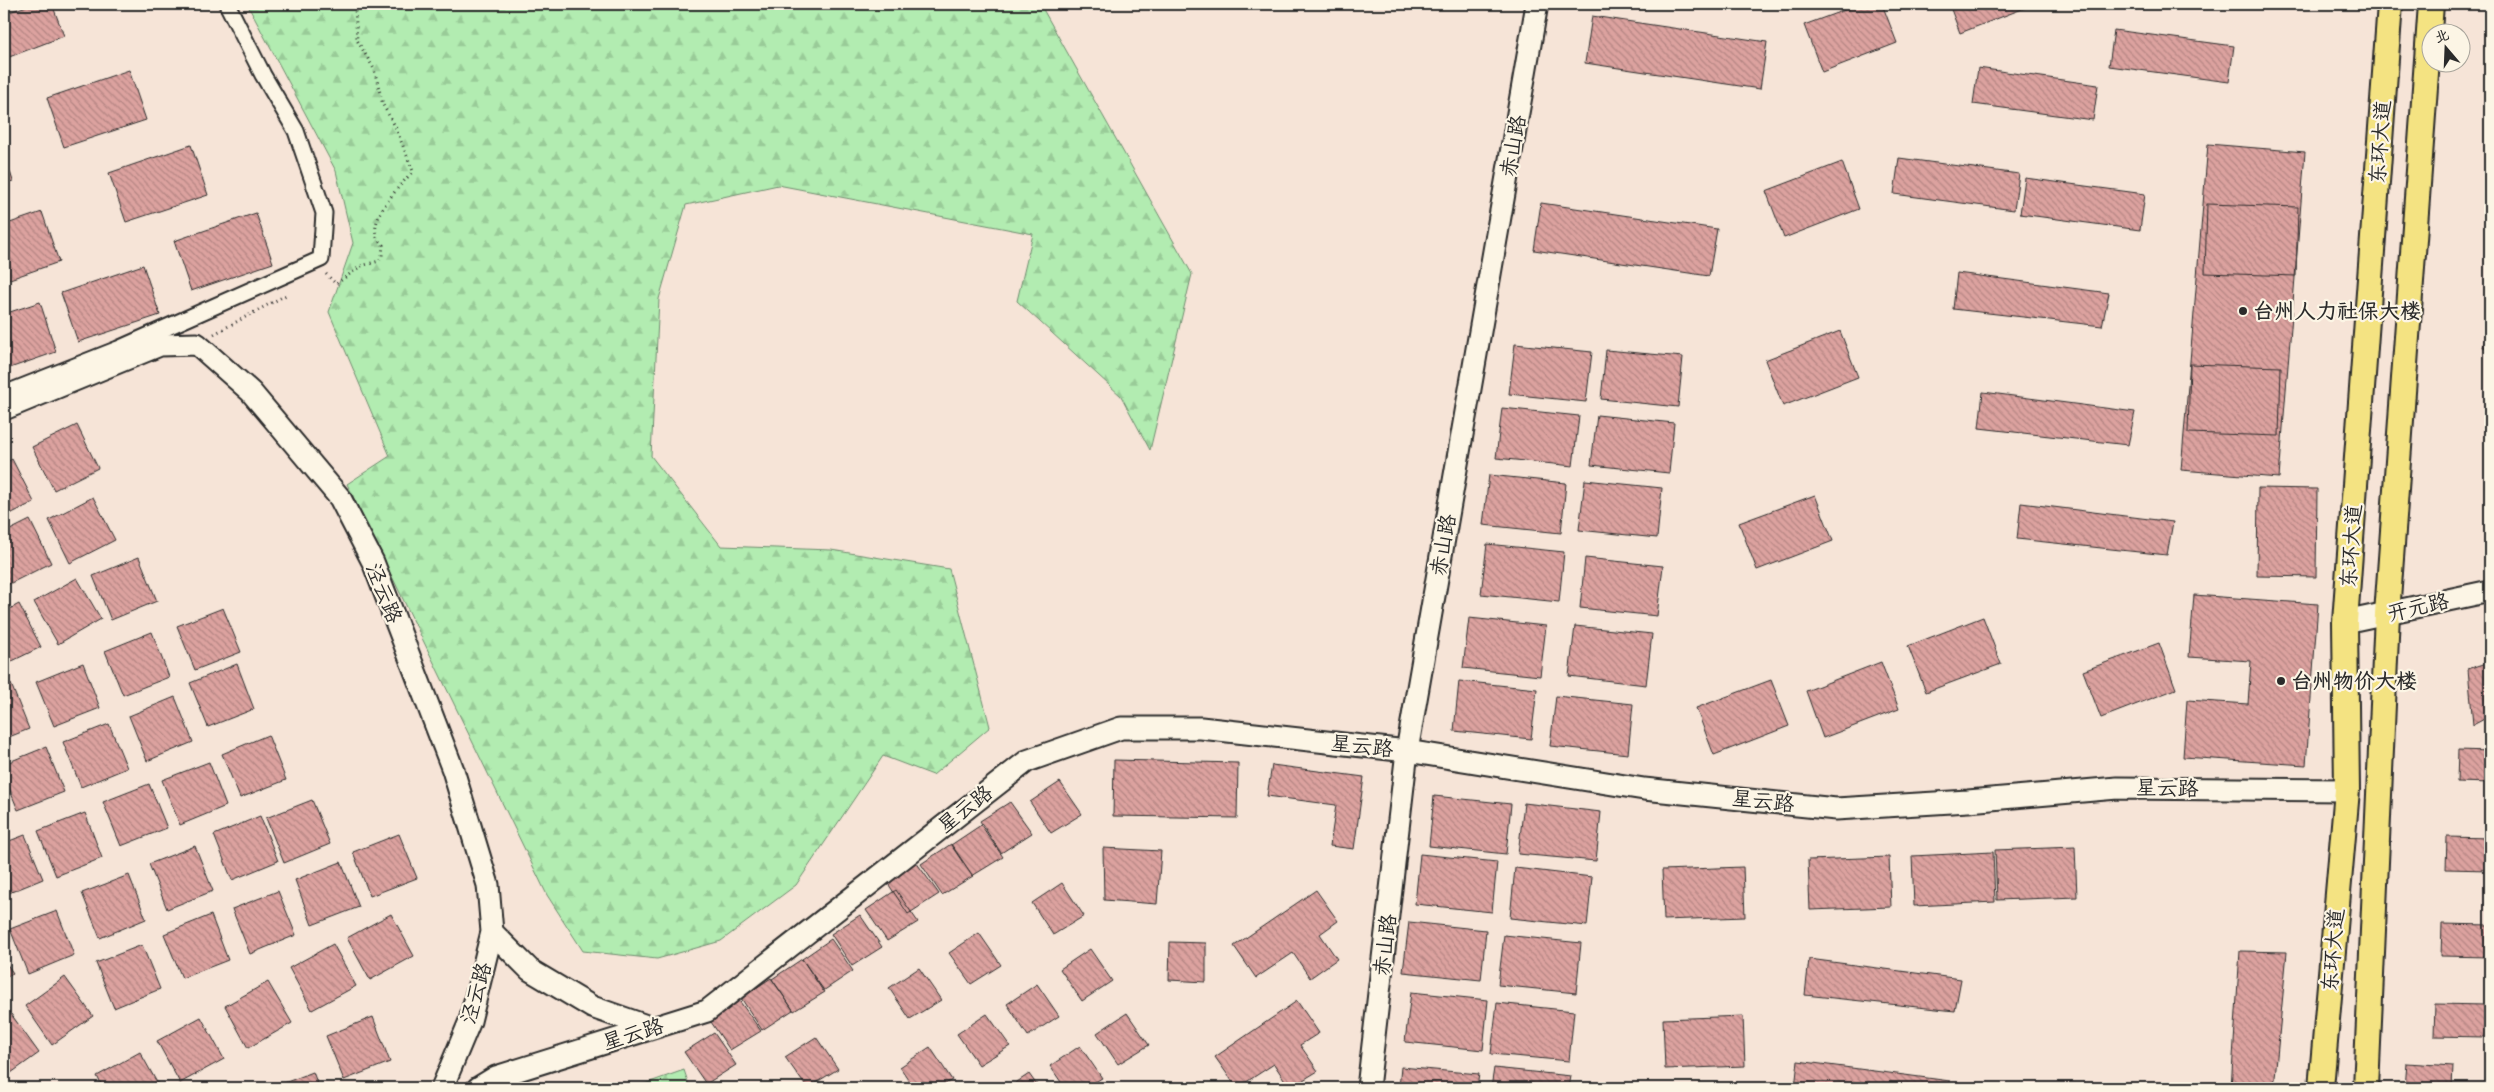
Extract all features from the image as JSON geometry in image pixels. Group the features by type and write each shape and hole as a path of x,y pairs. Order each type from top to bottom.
{"main road":[{"name":"东环大道","path":"2322,1088 2347,790 2345,622 2390,4"},
{"name":"东环大道","path":"2366,1088 2387,614 2431,4"}],"street":[{"path":"4,394 118,349 321,259 324,213 296,131 263,75 227,4"},
{"name":"赤山路","path":"1368,1088 1407,751 1537,4"},
{"path":"4,409 160,345 197,344"},
{"name":"泾云路","path":"197,344 251,392 340,498 369,554 453,770 488,885 492,932 470,1022 442,1088"},
{"name":"开元路","path":"2345,622 2490,591"},
{"name":"星云路","path":"478,1088 496,1078 707,1011 1027,760 1121,728 1201,728 1407,751 1644,789 1836,809 1968,801 2117,788 2347,790"},
{"path":"492,932 530,970 592,1007 652,1028"}],"path":[{"path":"317,278 326,273 336,284 361,266 379,261 382,256 383,245 377,240 378,214 414,171 395,126 383,104 374,70 357,40 355,9 352,4"},
{"path":"197,344 292,292"}],"green space":[{"path":"247,4 1040,4 1192,274 1150,450 1121,396 1017,301 1033,234 778,185 686,205 659,299 651,456 721,546 831,550 949,569 990,727 933,775 883,756 796,885 721,941 657,959 583,951 547,895 347,484 390,456 329,312 353,243 336,171"},
{"path":"684,1070 690,1088 633,1088"}],"building":[{"path":"32,4 52,4 64,36 4,59 4,14"},
{"path":"1861,4 1882,4 1897,43 1822,72 1804,25"},
{"path":"1949,4 2035,4 1960,33"},
{"path":"1592,16 1767,42 1760,89 1585,63"},
{"path":"2114,30 2234,46 2229,82 2109,66"},
{"path":"1978,68 2098,85 2093,120 1973,104"},
{"path":"129,70 146,120 64,147 47,98"},
{"name":"台州人力社保大楼","path":"2208,144 2305,152 2279,478 2181,470"},
{"path":"191,145 208,195 126,222 109,173"},
{"path":"4,153 13,181 4,184"},
{"path":"1899,158 2019,174 2014,210 1894,194"},
{"path":"1842,162 1859,209 1784,238 1766,191"},
{"path":"2025,178 2145,194 2140,230 2020,214"},
{"path":"1541,203 1717,229 1709,276 1534,250"},
{"path":"2207,204 2298,207 2296,276 2205,273"},
{"path":"42,212 59,262 4,281 4,225"},
{"path":"256,213 273,263 191,291 174,241"},
{"path":"143,265 160,315 78,342 61,293"},
{"path":"1957,273 2109,293 2102,326 1953,309"},
{"path":"40,302 56,352 4,370 4,314"},
{"path":"2490,324 2490,348 2483,347"},
{"path":"1840,331 1858,377 1783,406 1765,360"},
{"path":"1515,344 1592,352 1586,402 1509,394"},
{"path":"1606,350 1683,357 1678,407 1601,399"},
{"path":"2190,364 2281,367 2279,436 2188,433"},
{"path":"1983,392 2135,412 2128,445 1979,428"},
{"path":"1502,408 1579,416 1573,466 1496,458"},
{"path":"1597,415 1674,423 1669,473 1591,465"},
{"path":"77,425 98,468 54,490 32,447"},
{"path":"12,459 34,502 4,517 4,464"},
{"path":"1489,475 1566,483 1561,533 1483,525"},
{"path":"1585,480 1662,488 1657,538 1579,530"},
{"path":"2258,488 2317,489 2316,577 2257,576"},
{"path":"1815,495 1833,541 1757,570 1739,523"},
{"path":"93,497 115,540 70,563 49,520"},
{"path":"2021,503 2173,522 2167,555 2017,539"},
{"path":"30,520 51,563 7,585 4,579 4,533"},
{"path":"1487,544 1564,552 1559,602 1481,594"},
{"path":"139,557 157,601 111,620 93,576"},
{"path":"1585,558 1663,566 1657,616 1580,608"},
{"path":"77,578 101,619 58,644 34,602"},
{"name":"台州物价大楼","path":"2194,595 2318,604 2306,765 2183,757 2187,700 2248,704 2251,661 2189,657"},
{"path":"19,604 41,647 4,665 4,612"},
{"path":"223,608 241,652 195,670 177,626"},
{"path":"1983,617 2001,664 1926,692 1908,646"},
{"path":"1469,618 1546,626 1540,676 1463,668"},
{"path":"1575,626 1652,634 1646,685 1569,676"},
{"path":"152,632 169,677 123,695 105,651"},
{"path":"2159,643 2176,689 2101,718 2083,671"},
{"path":"1881,662 1899,709 1823,738 1806,691"},
{"path":"2490,662 2490,716 2473,725 2468,669"},
{"path":"83,663 100,708 54,726 36,682"},
{"path":"237,664 254,709 208,727 190,683"},
{"path":"1771,680 1789,726 1714,755 1696,708"},
{"path":"1459,681 1537,689 1531,739 1454,731"},
{"path":"11,684 29,729 4,739 4,687"},
{"path":"1556,696 1633,704 1628,754 1550,746"},
{"path":"175,697 193,742 147,761 129,716"},
{"path":"109,724 127,768 81,787 63,742"},
{"path":"268,735 286,780 240,798 222,754"},
{"path":"46,747 64,792 18,810 4,776 4,764"},
{"path":"2458,750 2490,751 2490,783 2457,782"},
{"path":"1114,760 1238,763 1237,818 1113,816"},
{"path":"209,762 226,806 180,825 162,780"},
{"path":"1272,765 1364,777 1354,849 1330,846 1336,805 1267,796"},
{"path":"1060,782 1082,814 1051,833 1030,802"},
{"path":"149,784 167,828 121,846 103,802"},
{"path":"1434,796 1511,804 1506,854 1429,846"},
{"path":"312,800 330,844 284,863 266,818"},
{"path":"1010,802 1032,833 1001,853 980,821"},
{"path":"1524,803 1601,812 1596,861 1518,854"},
{"path":"85,813 102,858 56,876 38,831"},
{"path":"260,816 278,861 232,880 214,835"},
{"path":"981,825 1003,857 972,876 951,845"},
{"path":"399,834 417,878 370,896 353,852"},
{"path":"25,835 43,879 4,895 4,843"},
{"path":"2447,837 2490,838 2490,870 2446,869"},
{"path":"951,844 973,876 942,895 921,864"},
{"path":"195,846 213,891 167,909 149,864"},
{"path":"2075,847 2077,897 1997,900 1995,850"},
{"path":"1103,848 1161,851 1157,904 1104,900"},
{"path":"1993,852 1995,902 1914,906 1912,856"},
{"path":"1420,854 1497,862 1492,912 1415,904"},
{"path":"1889,857 1891,907 1810,910 1808,860"},
{"path":"341,862 359,907 312,925 295,880"},
{"path":"916,862 939,894 908,914 887,882"},
{"path":"1743,867 1745,917 1664,920 1662,870"},
{"path":"1515,868 1592,877 1587,926 1510,918"},
{"path":"129,875 146,919 100,938 82,893"},
{"path":"1062,883 1084,916 1053,935 1032,903"},
{"path":"896,890 918,922 887,941 866,910"},
{"path":"1316,890 1338,921 1320,934 1337,959 1310,978 1293,953 1256,978 1234,946"},
{"path":"278,891 296,935 250,954 232,909"},
{"path":"57,911 74,955 28,974 10,929"},
{"path":"391,914 414,956 370,980 347,938"},
{"path":"211,915 228,960 182,978 164,934"},
{"path":"860,915 882,947 852,966 831,934"},
{"path":"1409,922 1486,930 1481,980 1403,972"},
{"path":"2442,924 2490,925 2490,957 2441,956"},
{"path":"979,933 1001,965 971,984 949,953"},
{"path":"1504,935 1581,943 1576,993 1498,985"},
{"path":"831,939 853,971 823,991 802,959"},
{"path":"1170,942 1206,943 1206,982 1169,980"},
{"path":"333,944 356,986 312,1010 289,968"},
{"path":"142,945 160,989 114,1008 96,963"},
{"path":"1090,949 1112,981 1082,1001 1060,969"},
{"path":"2240,951 2287,952 2274,1088 2231,1088"},
{"path":"802,959 825,992 794,1011 772,979"},
{"path":"1809,959 1961,979 1955,1011 1805,995"},
{"path":"4,960 13,973 4,979"},
{"path":"919,968 941,1000 910,1019 889,988"},
{"path":"65,977 93,1016 52,1045 25,1006"},
{"path":"771,978 793,1010 762,1030 741,998"},
{"path":"268,982 292,1023 248,1048 225,1006"},
{"path":"1037,984 1059,1016 1028,1036 1007,1004"},
{"path":"1411,992 1488,1000 1483,1050 1405,1042"},
{"path":"738,999 761,1031 730,1050 709,1019"},
{"path":"1297,1001 1319,1033 1300,1045 1318,1071 1290,1088 1274,1064 1237,1088 1215,1057"},
{"path":"1497,1003 1574,1011 1569,1061 1491,1054"},
{"path":"2435,1004 2486,1005 2485,1037 2434,1036"},
{"path":"1127,1013 1149,1045 1118,1064 1097,1033"},
{"path":"11,1014 39,1053 4,1078 4,1019"},
{"path":"987,1014 1010,1046 979,1065 957,1034"},
{"path":"1743,1016 1745,1066 1665,1069 1663,1019"},
{"path":"201,1017 224,1059 180,1083 157,1041"},
{"path":"373,1017 390,1062 344,1080 326,1036"},
{"path":"714,1033 736,1065 706,1084 684,1052"},
{"path":"816,1037 838,1069 807,1088 785,1057"},
{"path":"1080,1046 1102,1078 1085,1088 1065,1088 1050,1066"},
{"path":"930,1047 952,1080 938,1088 914,1088 900,1067"},
{"path":"140,1052 160,1088 103,1088 97,1076"},
{"path":"1798,1061 1950,1081 1948,1088 1795,1088"},
{"path":"2407,1063 2453,1066 2452,1088 2405,1088"},
{"path":"1401,1067 1479,1074 1477,1088 1399,1088"},
{"path":"1494,1068 1571,1076 1569,1088 1491,1088"},
{"path":"313,1072 319,1088 271,1088"},
{"path":"1029,1074 1039,1088 1008,1088"}],"place":[{"name":"台州人力社保大楼","path":"2243,311"},
{"name":"台州物价大楼","path":"2281,681"}]}
